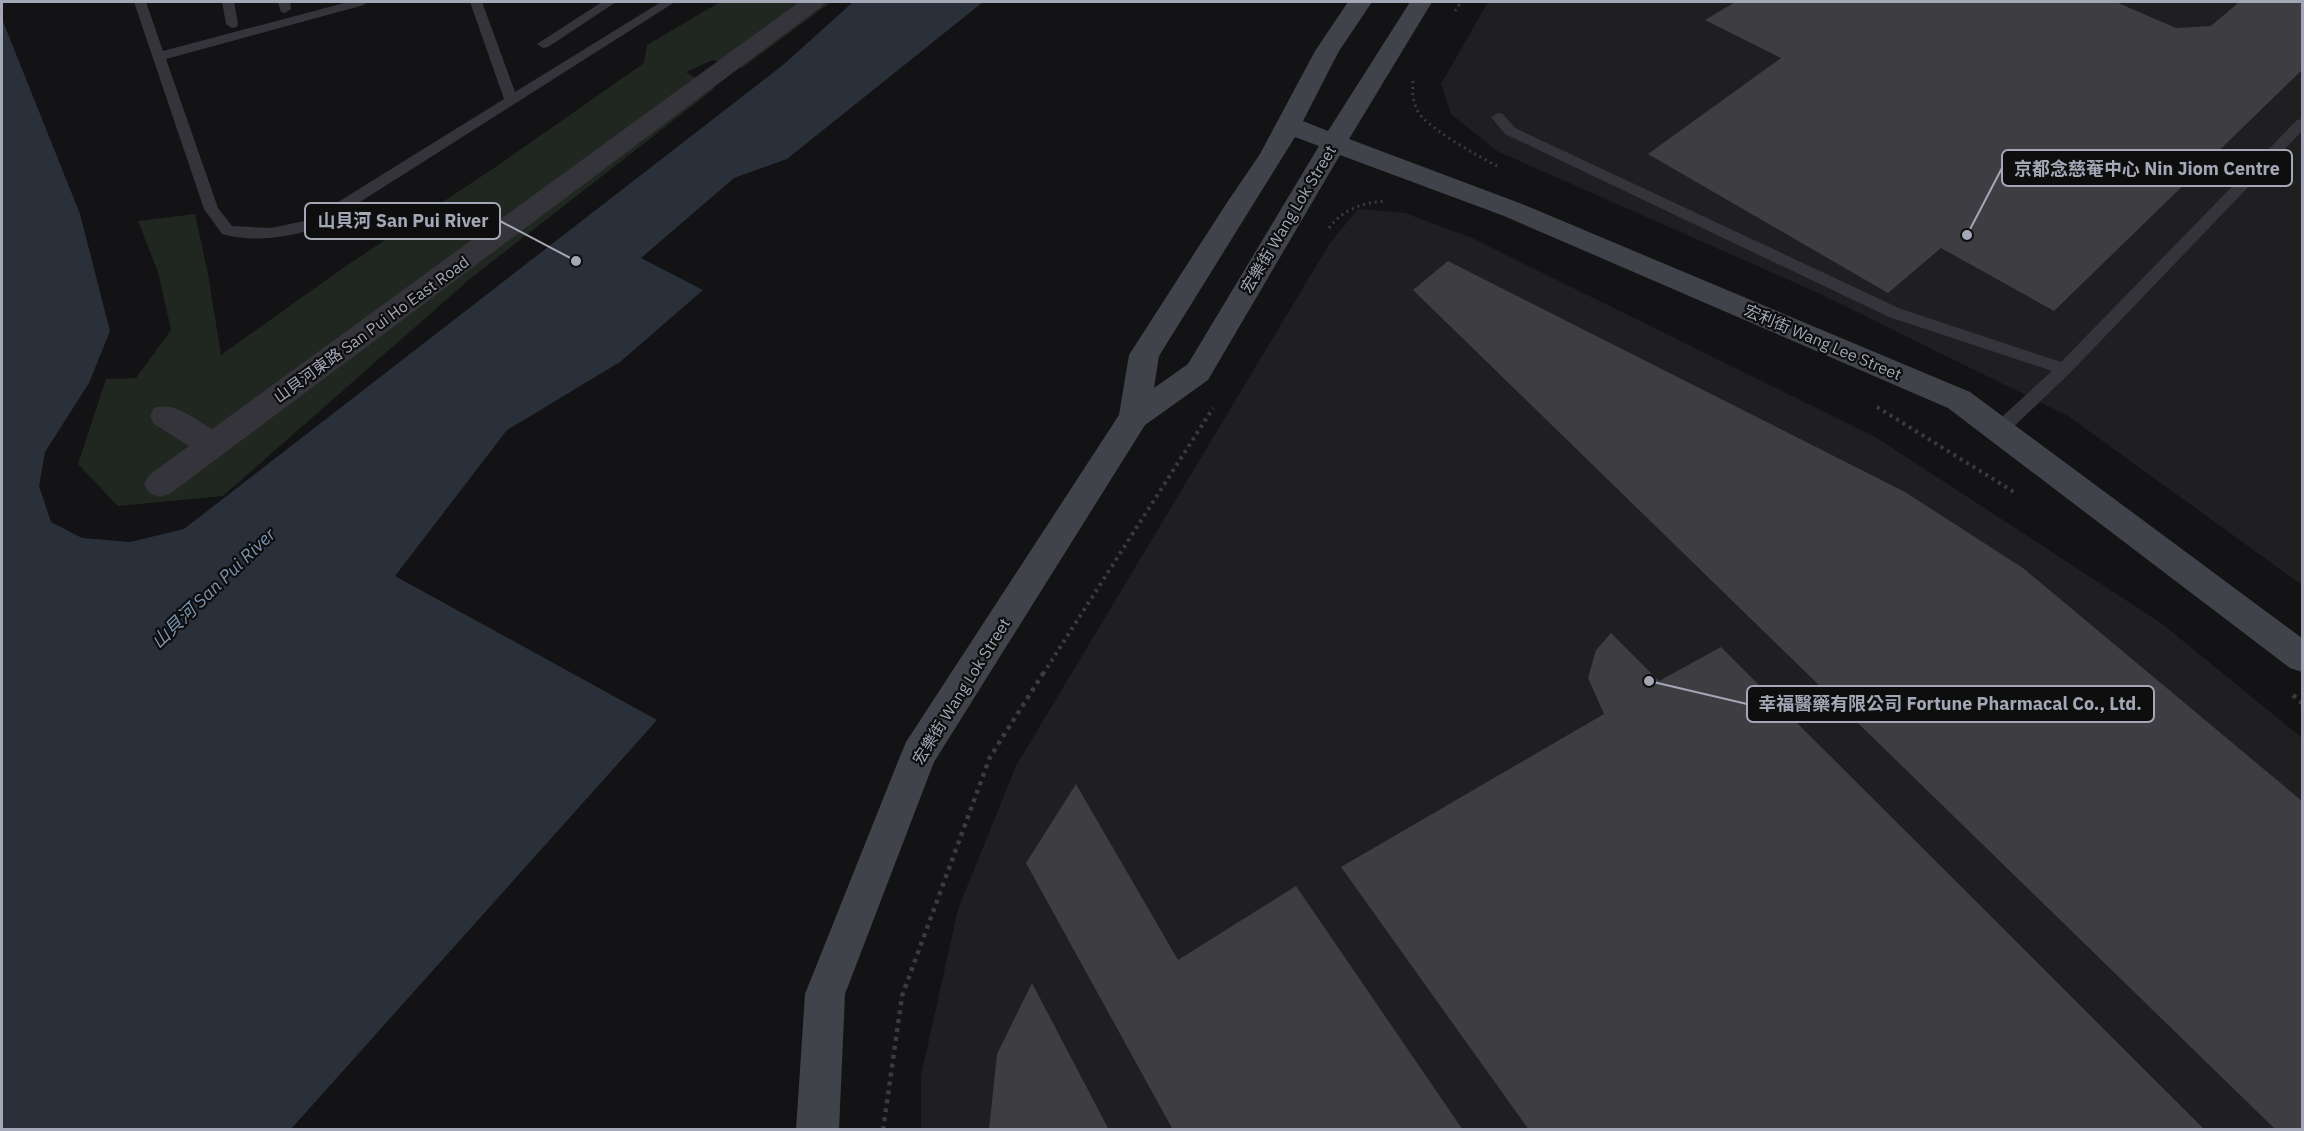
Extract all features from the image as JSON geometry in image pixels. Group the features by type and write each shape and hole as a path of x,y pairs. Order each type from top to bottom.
{"street":[{"name":"山貝河東路 San Pui Ho East Road","path":"160,484 813,2"},
{"name":"宏樂街 Wang Lok Street","path":"1134,417 1144,355 1235,210 1272,156 1327,51 1360,2"},
{"name":"宏樂街 Wang Lok Street","path":"817,1130 825,994 919,754 1134,417 1198,372 1421,2"},
{"name":"宏利街 Wang Lee Street","path":"1289,125 1514,210 1959,400 2302,657"},
{"path":"165,416 213,446"}],"lane":[{"path":"140,2 161,56 211,209 227,230 252,235 288,231 314,224 669,2"},
{"path":"228,2 232,24"},
{"path":"161,56 360,2"},
{"path":"476,2 511,99"},
{"path":"543,44 609,2"},
{"path":"1498,117 1510,131 1895,313 2064,369"},
{"path":"2000,430 2064,369 2302,123"}],"path":[{"path":"1326,232 1332,222 1359,204 1385,200 1396,202"},
{"path":"883,1130 902,996 990,758 1216,404"},
{"path":"1875,405 2019,495"},
{"path":"2284,688 2302,703"}],"shaded area":[{"path":"720,2 831,2 742,68 713,60 686,72 714,89 471,278 223,496 118,506 78,464 106,379 136,378 171,330 158,272 138,221 195,214 208,274 221,355 346,266 497,166 644,63 647,45"},
{"path":"1488,2 2302,2 2302,585 2068,416 1816,292 1497,151 1451,114 1441,84"},
{"path":"1358,209 1405,213 1472,238 1877,438 2161,623 2302,738 2302,1129 921,1130 921,1076 958,909 1016,766 1330,243"}],"water":[{"path":"853,2 983,2 787,159 734,178 641,258 703,290 620,362 507,430 395,576 657,720 291,1129 2,1129 2,19 80,214 110,331 89,383 45,452 39,486 51,522 82,538 130,542 184,529 783,65"}],"building":[{"path":"1735,2 2116,2 2176,28 2211,26 2239,2 2302,2 2302,70 2054,311 1941,248 1888,293 1648,154 1781,58 1705,20"},
{"path":"1448,261 1905,492 2023,568 2302,801 2302,1130 2276,1130 1413,290"},
{"path":"1611,633 1659,681 1721,647 2205,1130 1529,1130 1341,867 1604,714 1588,678 1596,650"},
{"path":"1076,784 1178,960 1296,886 1463,1130 1173,1130 1026,863"},
{"path":"1032,983 1109,1130 989,1130 997,1054"}],"place":[{"name":"京都念慈菴中心 Nin Jiom Centre","path":"1967,235"},
{"name":"山貝河 San Pui River","path":"576,261"},
{"name":"幸福醫藥有限公司 Fortune Pharmacal Co., Ltd.","path":"1649,681"}]}
